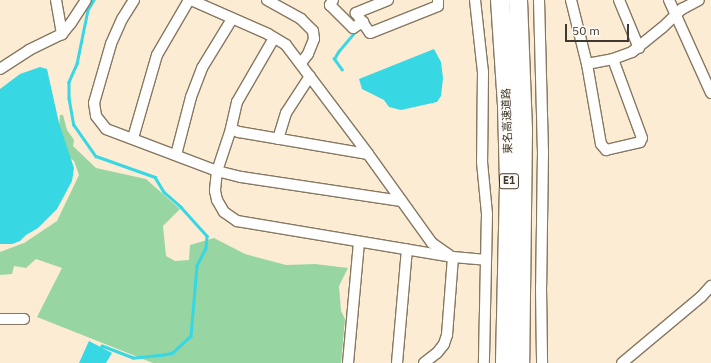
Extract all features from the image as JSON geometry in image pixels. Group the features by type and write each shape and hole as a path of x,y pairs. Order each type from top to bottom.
{"highway":[{"name":"東名高速道路","path":"500,0 506,98 509,184 505,363"},
{"name":"東名高速道路","path":"518,0 524,130 520,363"}],"street":[{"path":"56,0 62,34"},
{"path":"0,69 29,50 62,34 86,0"},
{"path":"134,0 122,19 111,44 94,103 94,111 103,126 217,171 241,177 401,201"},
{"path":"133,138 157,55 190,0 232,18 286,45 301,63 432,243 453,257"},
{"path":"267,0 282,2 313,31 314,39 308,54 301,63"},
{"path":"333,0 330,5 353,28 363,22"},
{"path":"388,0 356,13 370,33 438,6 438,0"},
{"path":"475,0 483,72 482,162 487,214 484,363"},
{"path":"539,0 543,144 540,288 542,363"},
{"path":"571,0 587,64 601,144 604,149 610,150 640,142 642,138 613,59"},
{"path":"619,0 639,48"},
{"path":"670,0 711,92"},
{"path":"587,64 613,59 639,48 682,9 699,0"},
{"path":"176,155 191,97 202,68 232,18"},
{"path":"274,38 237,102 231,129 217,171 215,191 216,200 224,212 237,221 453,257 486,260"},
{"path":"278,139 286,113 310,76"},
{"path":"231,129 239,132 368,154"},
{"path":"348,363 359,242"},
{"path":"397,363 407,249"},
{"path":"424,363 437,353 444,344 453,257"},
{"path":"622,363 701,297 711,286"},
{"path":"0,319 24,319"}],"green space":[{"path":"60,115 63,115 67,130 74,140 73,146 96,168 146,179 180,209 163,226 166,256 175,261 189,260 190,245 214,238 245,254 286,265 315,264 348,268 339,286 341,311 345,319 341,363 153,363 37,317 62,268 36,259 26,268 14,266 12,274 0,275 0,252 24,243 57,221 79,175 74,161 57,149"}],"water":[{"path":"434,49 441,62 443,78 441,96 437,102 401,110 389,107 384,100 362,89 359,79"},
{"path":"40,67 47,69 59,123 74,168 72,181 57,209 38,228 26,235 20,241 12,244 0,244 0,89 20,74"},
{"path":"89,341 112,353 106,363 79,363"}],"waterway":[{"path":"94,0 88,10 77,64 69,82 69,98 74,125 96,156 155,177 164,192 181,207 207,236 206,248 197,266 191,336 173,353 164,355 133,358 102,346 101,349"},
{"path":"342,70 334,59 354,33 352,31"}]}
